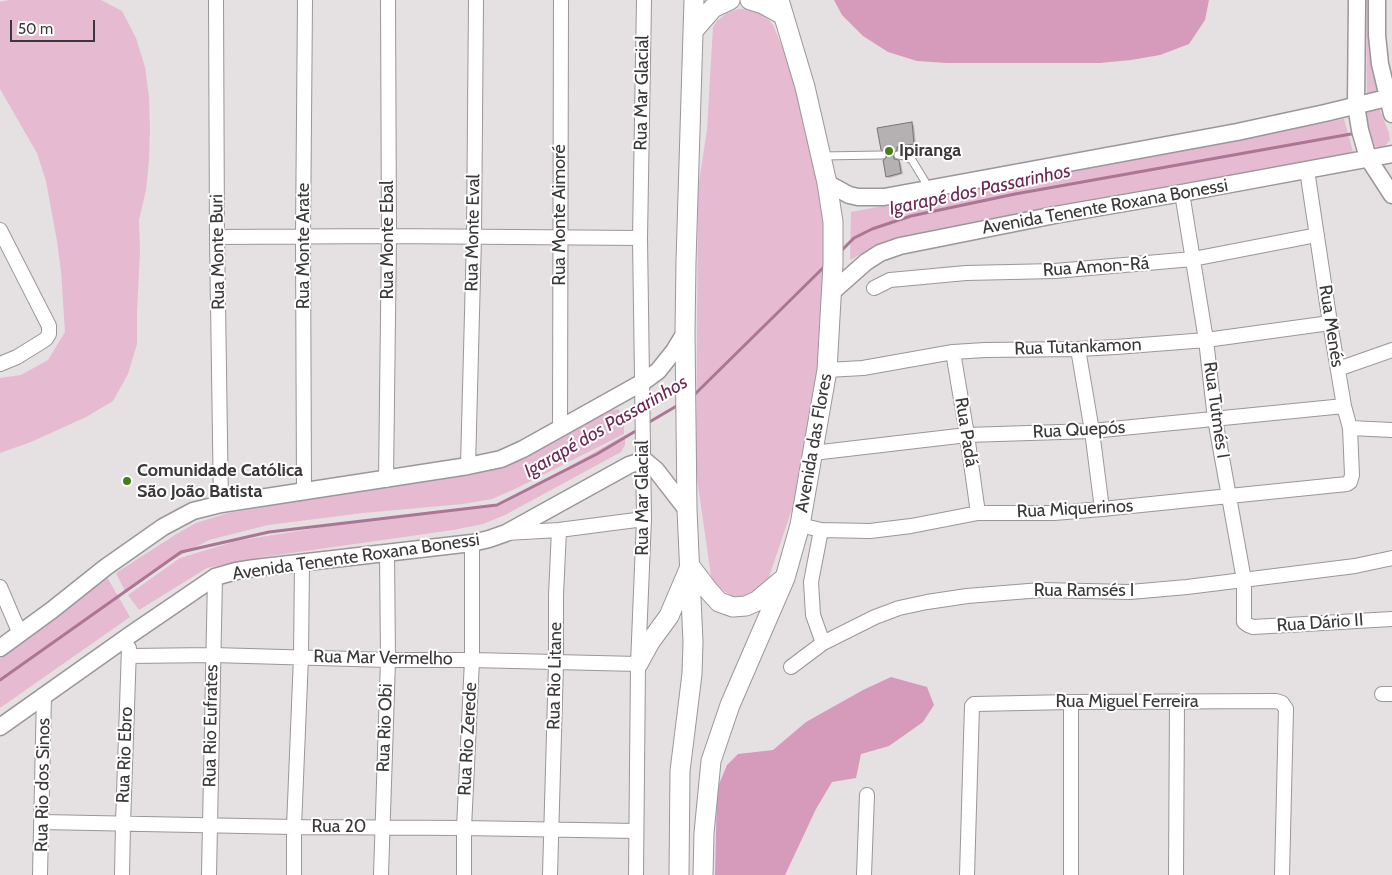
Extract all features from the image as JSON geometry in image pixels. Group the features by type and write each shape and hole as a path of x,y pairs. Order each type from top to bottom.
{"main road":[{"path":"679,875 680,771 692,674 693,642 687,510 686,261 694,0"},
{"path":"693,31 713,8 730,0"},
{"path":"750,0 781,8"},
{"name":"Avenida das Flores","path":"704,875 704,833 711,761 730,705 785,578 800,525 826,370 832,292 833,222 827,183 805,87 781,8"},
{"path":"690,566 719,602 733,607 746,606 757,601 785,578"},
{"path":"638,664 650,642 669,616 690,566"}],"street":[{"name":"Rua Monte Buri","path":"216,0 221,504"},
{"name":"Rua Monte Arate","path":"304,492 303,237 305,0"},
{"name":"Rua Monte Ebal","path":"386,480 389,236 388,0"},
{"name":"Rua Monte Eval","path":"468,466 474,237 476,0"},
{"name":"Rua Monte Aimoré","path":"560,429 561,0"},
{"name":"Rua Mar Glacial","path":"636,875 638,664 644,519 640,238 644,0"},
{"path":"1357,0 1356,105 1360,130 1368,158 1392,195"},
{"path":"1377,0 1377,35 1386,67 1392,114"},
{"path":"827,183 849,195 884,197 1237,132 1390,97"},
{"name":"Avenida Tenente Roxana Bonessi","path":"832,292 866,262 880,253 900,246 1055,215 1392,154"},
{"name":"Rua Menés","path":"1307,170 1330,323 1344,406 1350,428 1352,475 1350,482"},
{"name":"Rua Tutmés I","path":"1182,193 1206,340 1216,419 1244,580 1244,622 1248,626"},
{"path":"0,230 49,326 50,334 46,339 0,364"},
{"name":"Rua Amon-Rá","path":"874,288 890,280 966,273 1055,271 1193,259 1317,235"},
{"path":"217,237 640,238"},
{"name":"Rua Tutankamon","path":"826,370 863,368 953,352 1078,349 1206,340 1330,323"},
{"path":"0,648 163,527 193,511 221,504 386,480 501,459 560,429 642,382 658,371 686,333"},
{"path":"1078,349 1092,431 1102,509"},
{"path":"1338,369 1392,350"},
{"name":"Rua Padá","path":"953,352 978,513"},
{"name":"Rua Quepós","path":"813,453 967,435 1092,431 1344,406"},
{"path":"1350,428 1392,430"},
{"path":"644,460 656,470 687,510"},
{"name":"Avenida Tenente Roxana Bonessi","path":"0,727 130,635 215,578 236,571 255,568 472,543 489,539 506,533 629,465 644,460"},
{"name":"Rua Miquerinos","path":"800,525 821,530 870,531 892,529 978,513 1054,513 1102,509 1347,484 1350,482"},
{"path":"506,533 559,530 644,519"},
{"name":"Rua Rio Litane","path":"550,875 559,530"},
{"path":"821,530 811,582 813,615 823,643"},
{"name":"Rua Rio Zerede","path":"464,875 464,828 472,660 472,543"},
{"name":"Rua Rio Obi","path":"381,875 388,660 388,552"},
{"name":"Rua Ramsés I","path":"791,667 823,643 875,617 899,608 967,596 1040,590 1130,592 1355,566 1392,558"},
{"path":"294,875 302,562"},
{"name":"Rua Rio Eufrates","path":"209,875 215,578"},
{"path":"0,587 20,634"},
{"name":"Rua Dário II","path":"1248,626 1392,619"},
{"name":"Rua Rio Ebro","path":"122,875 130,635"},
{"name":"Rua Mar Vermelho","path":"129,656 212,655 638,664"},
{"name":"Rua Rio dos Sinos","path":"40,875 44,695"},
{"name":"Rua Miguel Ferreira","path":"967,875 972,706 974,704 1276,701 1282,703 1286,709 1282,875"},
{"path":"1071,702 1071,875"},
{"path":"1176,875 1177,702"},
{"path":"864,875 867,795"},
{"name":"Rua 20","path":"42,822 636,831"}],"lane":[{"path":"821,156 882,155"},
{"path":"898,155 912,160 929,188"}],"shaded area":[{"path":"9,0 101,0 122,11 136,38 145,67 149,97 150,129 146,190 139,220 137,344 128,374 113,401 86,417 31,442 0,453 0,378 21,375 48,360 65,332 61,271 46,181 37,153 0,89 0,2"},
{"path":"834,0 1209,0 1205,20 1189,44 1160,55 1100,63 947,63 917,61 888,52 863,36 842,15"},
{"path":"1366,0 1372,0 1378,87 1376,93 1367,96"},
{"path":"739,9 758,12 769,20 773,25 790,66 808,122 822,207 824,248 824,289 818,370 796,497 767,583 758,591 746,596 733,596 722,590 711,576 696,471 698,188 707,130 713,27 727,13"},
{"path":"1379,108 1390,140 1383,148 1373,146 1367,132 1364,111"},
{"path":"1344,119 1354,155 909,235 880,244 850,260 851,212"},
{"path":"618,409 624,416 624,434 492,499 463,504 363,513 268,525 209,540 170,561 125,591 116,573 196,523 228,513 495,468 607,411"},
{"path":"625,435 625,445 621,452 505,515 483,524 263,557 207,568 139,610 128,595 180,558 236,541 372,519 501,505"},
{"path":"107,577 130,617 0,708 0,659"},
{"path":"891,677 927,687 934,705 923,722 889,746 861,754 856,778 832,782 816,809 785,875 715,875 717,789 727,765 738,754 773,750 806,722 863,690"}],"building":[{"name":"Ipiranga","path":"912,122 914,144 897,147 893,154 894,159 899,160 901,173 886,177 883,160 887,154 881,150 877,128"}],"waterway":[{"name":"Igarapé dos Passarinhos","path":"840,252 854,238 872,229 911,216 1015,194 1351,134"},
{"name":"Igarapé dos Passarinhos","path":"693,396 826,265"},
{"name":"Igarapé dos Passarinhos","path":"646,424 680,404"},
{"name":"Igarapé dos Passarinhos","path":"0,680 181,552 269,532 497,505 597,454 639,429"}],"place":[{"name":"Ipiranga","path":"889,151"},
{"name":"Comunidade Católica São João Batista","path":"127,481"}]}
